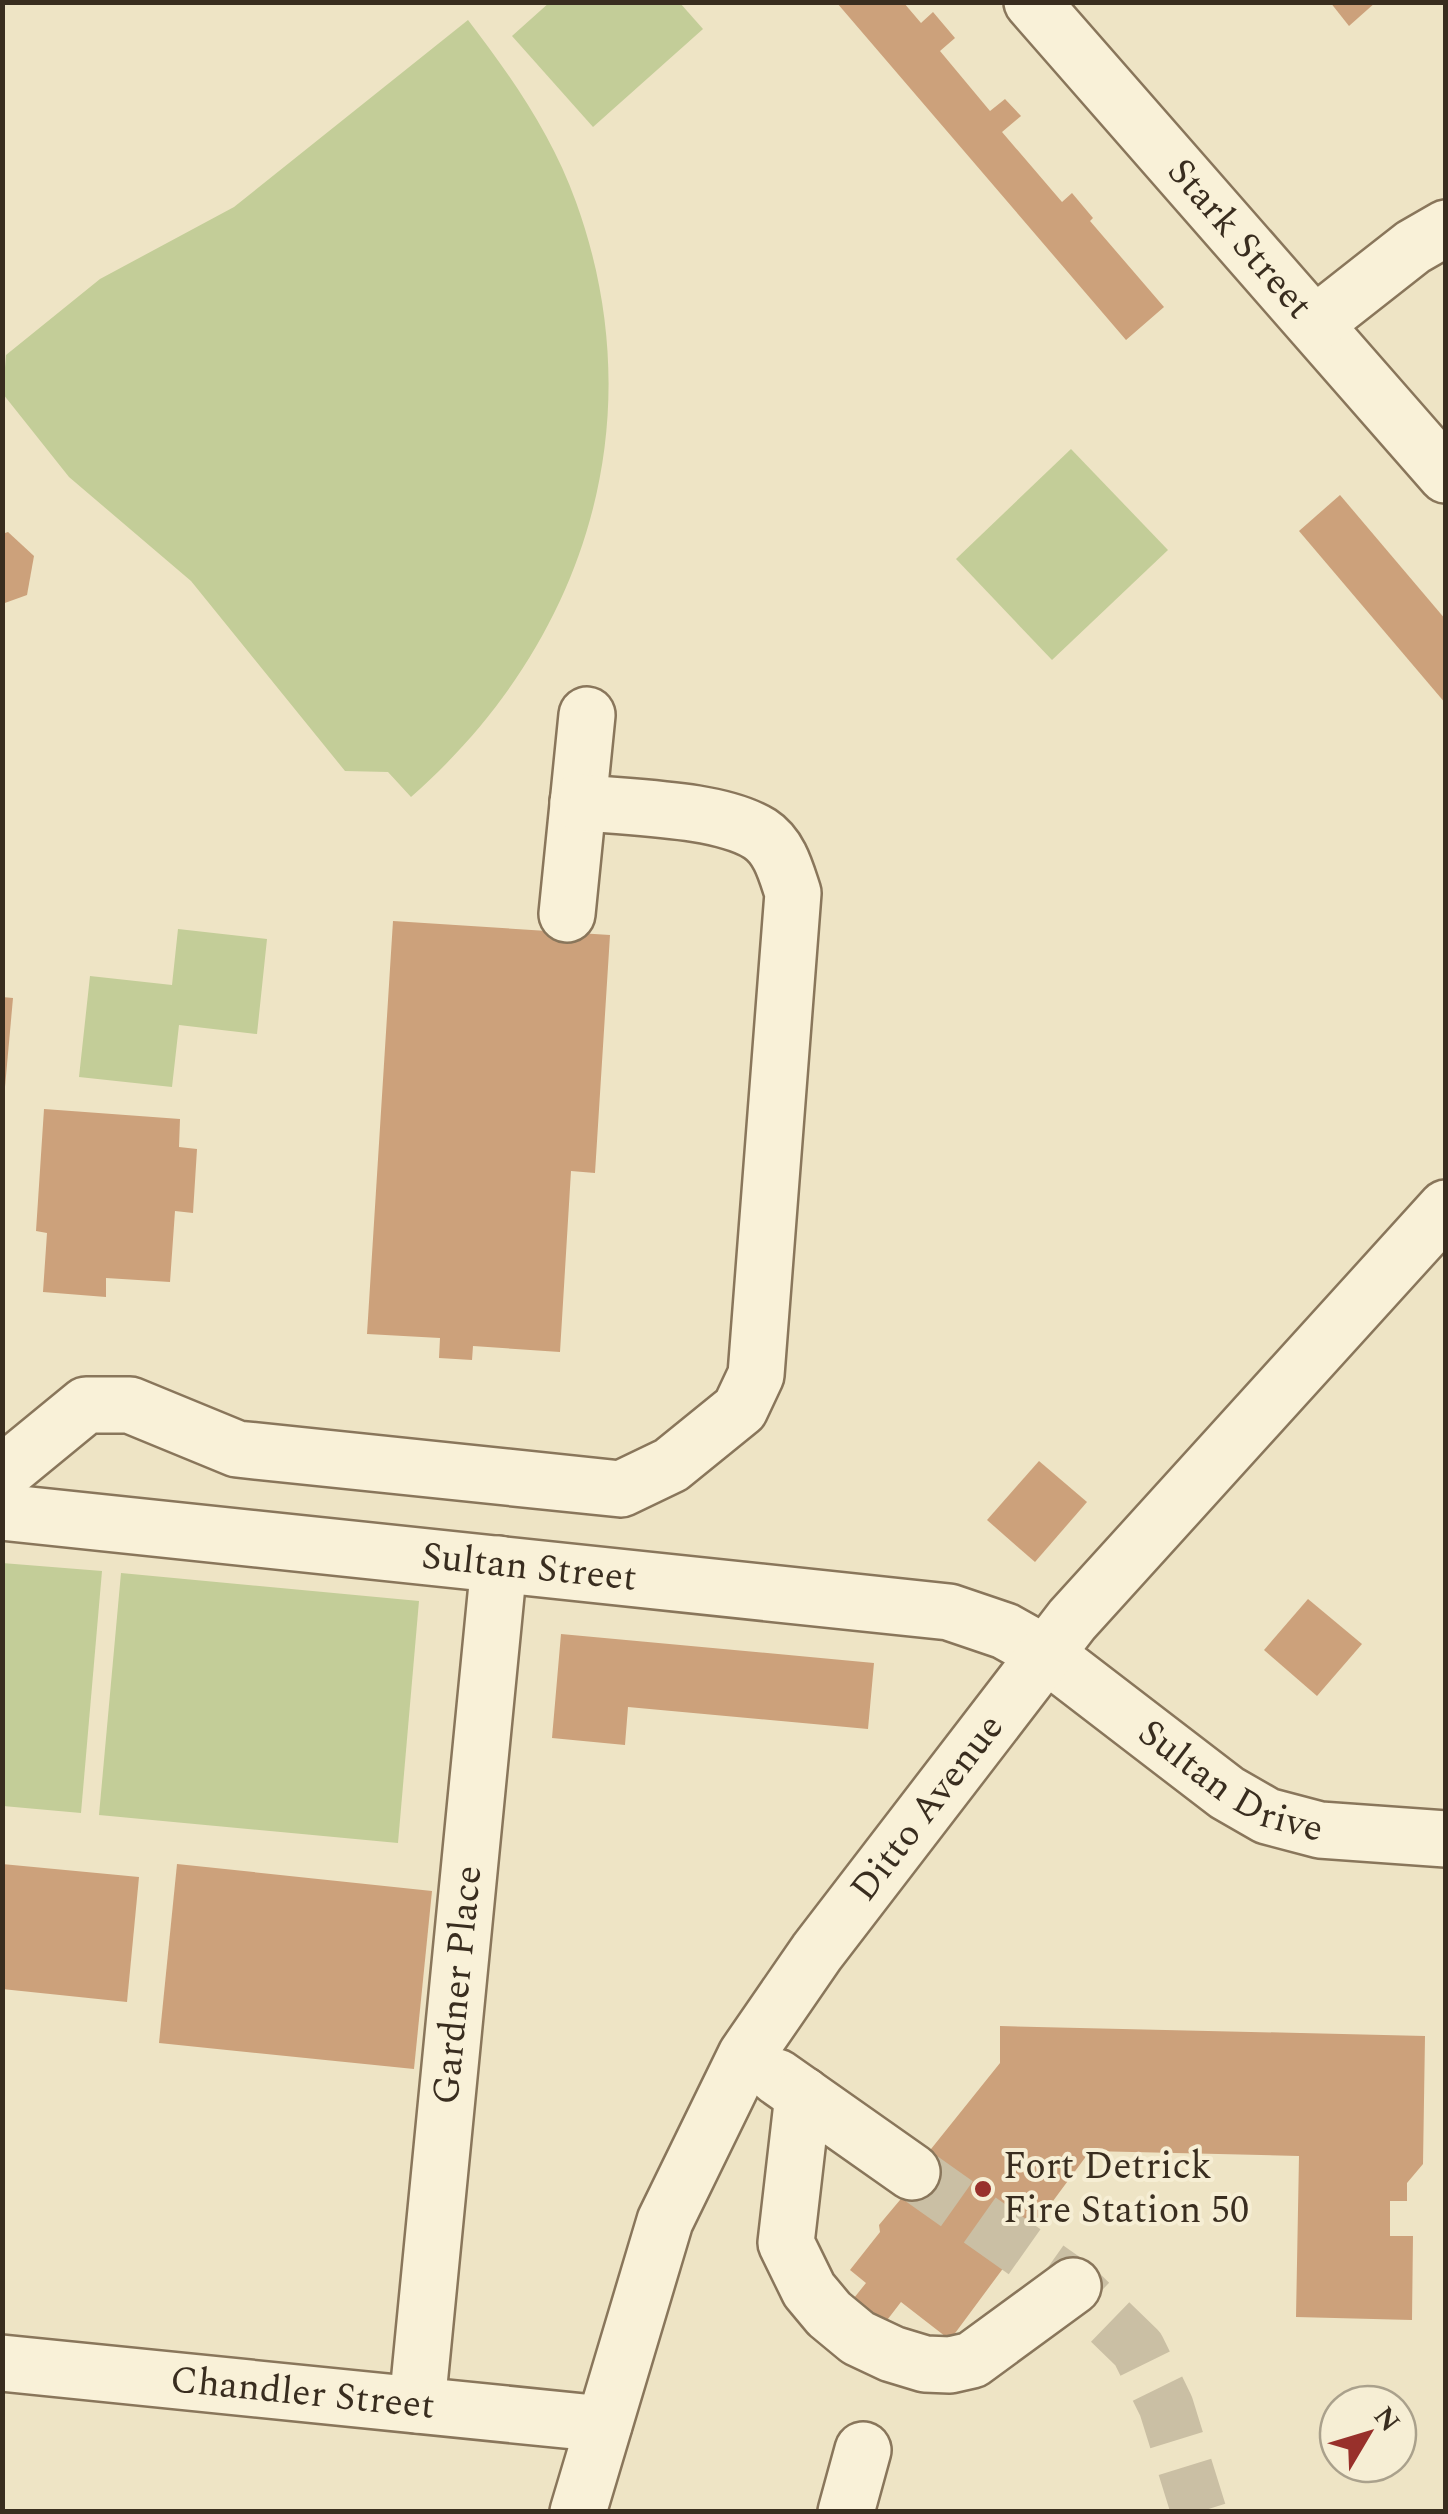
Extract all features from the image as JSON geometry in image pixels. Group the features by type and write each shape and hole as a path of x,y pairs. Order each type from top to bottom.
{"street":[{"name":"Stark Street","path":"1032,2 1446,475"},
{"path":"1315,324 1412,247 1446,228"},
{"path":"568,914 587,715"},
{"path":"2,1474 86,1405 130,1406 237,1449 621,1490 672,1465 740,1409 756,1375 793,893 782,859 762,835 723,818 578,802"},
{"name":"Ditto Avenue","path":"578,2512 665,2221 746,2055 817,1952 1072,1620 1446,1208"},
{"path":"620,1576 621,1490"},
{"name":"Sultan Street","path":"2,1512 949,1612 1004,1631 1046,1654"},
{"name":"Gardner Place","path":"418,2405 499,1564"},
{"name":"Sultan Drive","path":"1046,1654 1226,1793 1267,1816 1320,1830 1446,1839"},
{"path":"746,2055 912,2172"},
{"path":"803,2094 786,2244 809,2290 829,2314 858,2338 925,2364 972,2360 1073,2286"},
{"name":"Chandler Street","path":"2,2363 604,2424"},
{"path":"846,2512 863,2450"}],"green space":[{"path":"550,2 680,3 703,29 593,127 512,36"},
{"path":"468,20 529,107 576,202 599,285 608,367 605,447 588,525 560,600 521,671 471,737 411,797 388,772 345,771 191,581 69,477 3,394 6,355 100,279 234,207"},
{"path":"1071,449 1168,550 1052,660 956,559"},
{"path":"178,929 267,939 257,1034 179,1025 172,1087 79,1077 90,976 172,985"},
{"path":"2,1563 102,1571 81,1813 3,1806"},
{"path":"121,1573 419,1601 398,1843 99,1815"}],"building":[{"path":"1330,2 1376,2 1349,26"},
{"path":"837,3 904,3 921,23 933,12 955,38 940,51 990,111 1005,99 1021,116 1002,132 1062,202 1072,193 1093,218 1090,221 1164,307 1126,340"},
{"path":"1340,495 1446,620 1446,704 1299,531"},
{"path":"8,532 34,556 27,595 2,604 2,534"},
{"path":"393,921 610,935 595,1173 571,1171 560,1352 473,1346 472,1360 439,1358 440,1338 367,1334"},
{"path":"2,997 13,998 5,1087 2,1086"},
{"path":"44,1109 180,1119 179,1147 197,1149 193,1213 175,1211 170,1282 106,1278 106,1297 43,1292 47,1233 36,1231"},
{"path":"1039,1461 1087,1502 1035,1562 987,1520"},
{"path":"1308,1599 1362,1644 1317,1696 1264,1650"},
{"path":"561,1634 874,1663 868,1729 628,1707 625,1745 552,1738"},
{"path":"2,1864 139,1877 127,2002 2,1989"},
{"path":"177,1864 432,1891 414,2069 159,2043"},
{"name":"Fort Detrick Fire Station 50","path":"1000,2026 1425,2036 1423,2164 1407,2183 1407,2201 1390,2201 1390,2236 1413,2236 1412,2320 1296,2317 1299,2156 1090,2151 950,2340 901,2302 881,2328 850,2303 866,2283 850,2270 880,2232 879,2225 900,2200 919,2164 1000,2063"}],"tunnel":[{"path":"912,2172 1073,2286 1138,2349 1166,2406 1199,2512"}],"place":[{"name":"Fort Detrick Fire Station 50","path":"983,2189"}]}
